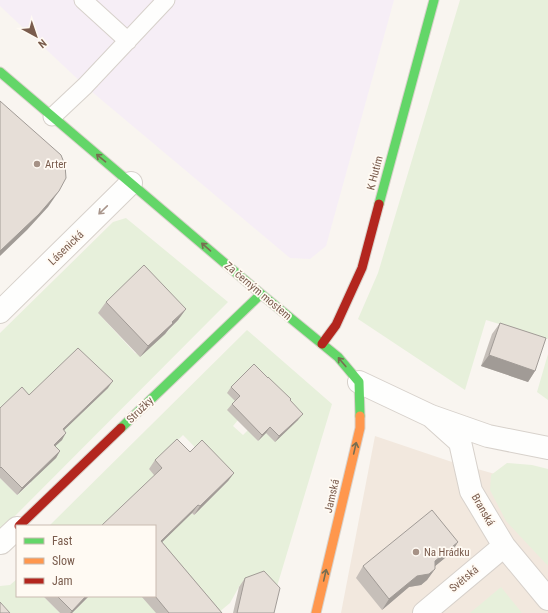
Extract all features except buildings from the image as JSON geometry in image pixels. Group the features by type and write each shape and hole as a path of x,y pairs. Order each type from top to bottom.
{"street":[{"name":"K Hutím","path":"322,344 336,325 362,268 434,0"},
{"name":"Za černým mostem","path":"0,72 261,294 338,357 359,382 432,416 488,436 548,448"},
{"name":"Lásenická","path":"0,312 131,183"},
{"name":"Stružky","path":"20,525 261,294"},
{"name":"Jamská","path":"316,613 360,428 359,382"},
{"name":"Branská","path":"432,416 460,442 471,491 504,546 548,599"},
{"name":"Stružky","path":"1,543 16,529"},
{"name":"Světská","path":"424,613 504,546"}],"lane":[{"path":"83,0 128,41"},
{"path":"52,117 85,86 166,0"}],"shaded area":[{"path":"0,0 394,0 326,246 310,259 290,258 85,86 0,6"},
{"path":"375,436 449,461 548,489 548,613 341,613"}],"green space":[{"path":"460,0 548,0 548,339 486,320 465,390 358,319 378,273"},
{"path":"126,218 228,302 0,531 0,478 17,495 31,483 24,476 0,410 0,333 113,222","holes":["167,304 180,318 165,334 138,354 135,353 98,313","103,375 111,384 83,412"]},
{"path":"247,330 332,404 275,593 240,585 230,603 218,613 72,613 88,597 156,597 156,525 50,525","holes":["236,402 275,442 266,433 258,441 248,430 243,435 233,426 238,420","183,435 228,481 194,515 149,469"]},
{"path":"548,354 548,400 537,392"},
{"path":"507,463 532,465 548,469 548,566 506,521 490,490 491,475"},
{"path":"16,580 16,597 44,597 60,613 0,613 0,586 10,585"},
{"path":"501,587 522,613 470,613"}],"traffic: fast":[{"path":"379,204 434,0"},
{"path":"0,72 261,294 338,357 359,382 360,416"},
{"path":"121,428 261,294"}],"traffic: slow":[{"path":"316,613 360,428 360,416"}],"traffic: jam":[{"path":"322,344 336,325 362,268 379,204"},
{"path":"20,525 121,428"}],"place":[{"name":"Arter","path":"37,164"},
{"name":"Na Hrádku","path":"416,552"}]}
